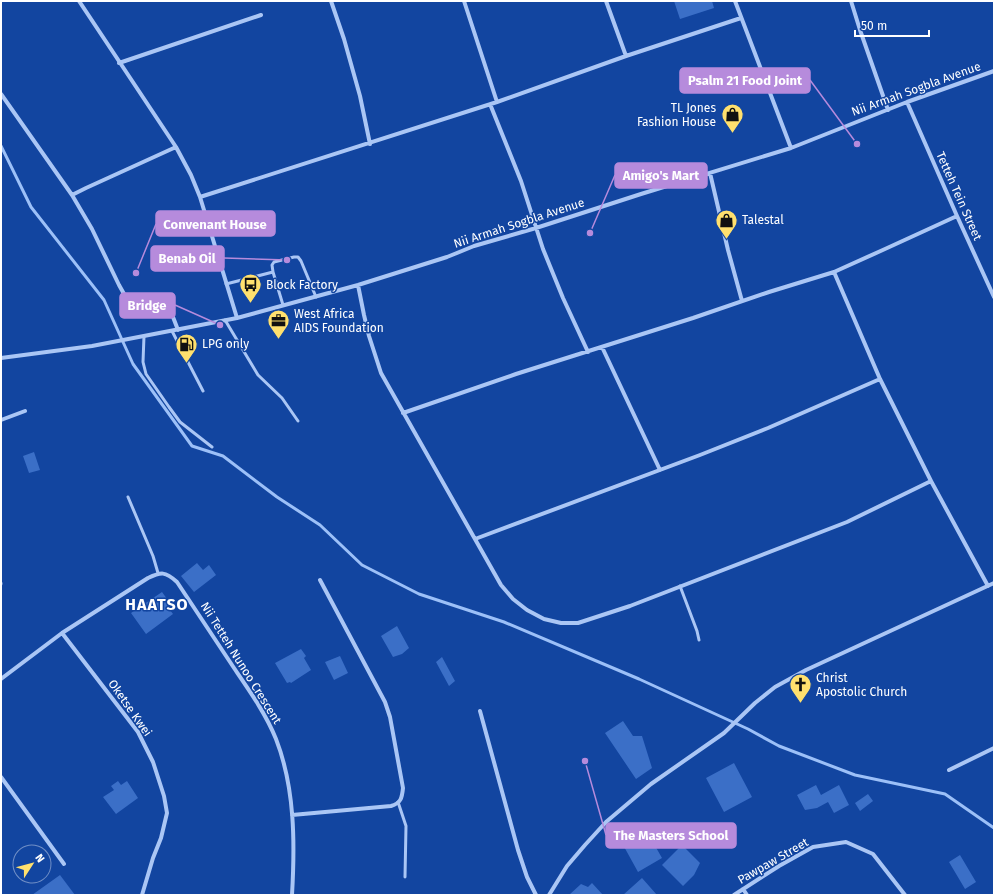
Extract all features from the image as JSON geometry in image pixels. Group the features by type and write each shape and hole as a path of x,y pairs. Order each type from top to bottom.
{"street":[{"path":"78,1 176,147 191,175 200,197 237,318"},
{"path":"331,1 360,96 370,144"},
{"path":"464,1 497,102"},
{"path":"606,1 626,56"},
{"path":"735,1 791,148"},
{"path":"851,1 888,110"},
{"path":"119,63 261,15"},
{"path":"200,197 370,144 497,102 626,56 741,18"},
{"name":"Nii Armah Sogbla Avenue","path":"1,358 92,346 237,318 358,285 446,257 474,246 791,148 907,102 994,71"},
{"path":"1,94 72,195 92,229 119,285 133,310 142,316 170,314 178,330"},
{"name":"Tetteh Tein Street","path":"907,102 994,297"},
{"path":"490,104 520,181 543,249 563,298 588,352"},
{"path":"72,195 176,147"},
{"path":"710,173 728,250 742,301"},
{"path":"403,413 516,374 834,272 957,216"},
{"path":"834,272 880,378 931,482 988,586"},
{"path":"358,285 369,336 381,373 403,413 501,585 513,599 527,610 544,619 561,623 578,623 630,606 847,522 931,482"},
{"path":"602,347 660,470"},
{"path":"475,539 768,428 880,378"},
{"path":"1,420 25,411"},
{"path":"1,678 62,633 158,573"},
{"name":"Nii Tetteh Nunoo Crescent","path":"158,573 165,573 177,582 242,679 276,738 284,762 292,815 294,840 292,895"},
{"path":"292,815 390,806 398,802 402,797 403,788 390,716 320,580"},
{"path":"549,895 567,866 606,822 651,784 724,733 755,703 776,687 806,670 994,583"},
{"name":"Oketse Kwei","path":"62,633 138,732 153,762 160,782 167,813 161,838 153,858 142,895"},
{"path":"480,711 518,850 536,895"},
{"path":"949,770 994,748"},
{"path":"1,777 64,864"},
{"name":"Pawpaw Street","path":"734,895 779,866 813,848 846,842 873,854 905,895"},
{"path":"743,889 747,895"}],"lane":[{"path":"284,305 272,272 272,265 273,263 294,257 301,261 316,297"},
{"path":"226,284 272,272"},
{"path":"226,320 258,375 282,398 298,421"},
{"path":"172,331 203,391"},
{"path":"144,336 143,362 146,374 180,422 212,447"},
{"path":"128,497 153,556 158,573"},
{"path":"680,586 699,640"},
{"path":"398,802 406,826 405,877"}],"building":[{"path":"674,1 712,1 714,8 680,19"},
{"path":"34,452 40,470 29,473 23,456"},
{"path":"197,563 203,570 209,565 216,575 194,592 181,576"},
{"path":"162,592 170,603 167,606 173,614 146,634 131,613"},
{"path":"397,626 409,648 402,654 393,657 381,636"},
{"path":"301,649 306,656 304,658 311,670 291,683 287,683 275,663"},
{"path":"340,656 348,673 334,680 325,662"},
{"path":"442,657 455,681 449,686 436,662"},
{"path":"623,721 633,736 642,736 652,768 636,779 605,733"},
{"path":"734,763 752,797 724,812 706,778"},
{"path":"118,781 121,785 127,781 138,798 116,814 103,797 114,790 111,786"},
{"path":"816,785 821,795 839,785 849,805 834,813 828,802 817,808 805,810 797,795"},
{"path":"868,794 873,801 860,811 855,803"},
{"path":"646,830 662,858 638,872 622,843"},
{"path":"682,845 700,863 694,875 683,886 662,865"},
{"path":"960,855 976,882 965,889 949,862"},
{"path":"60,875 75,895 32,895 47,884 52,884 52,881"},
{"path":"642,878 657,895 623,895"},
{"path":"592,883 603,895 569,895 581,884 588,887"}],"waterway":[{"path":"1,146 31,207 104,300 133,364 192,446 223,456 277,497 320,525 362,565 419,594 504,622 639,679 748,729 779,746 855,775 945,794 994,828"}],"place":[{"name":"TL Jones Fashion House","path":"732,134"},
{"name":"Psalm 21 Food Joint","path":"857,144"},
{"name":"Amigo's Mart","path":"590,233"},
{"name":"Talestal","path":"726,240"},
{"name":"Benab Oil","path":"287,260"},
{"name":"Convenant House","path":"136,273"},
{"name":"Block Factory","path":"251,304"},
{"name":"Bridge","path":"220,325"},
{"name":"West Africa AIDS Foundation","path":"278,340"},
{"name":"LPG only","path":"186,364"},
{"name":"Christ Apostolic Church","path":"800,704"},
{"name":"The Masters School","path":"585,761"}],"district":[{"name":"HAATSO","path":"157,604"}]}
